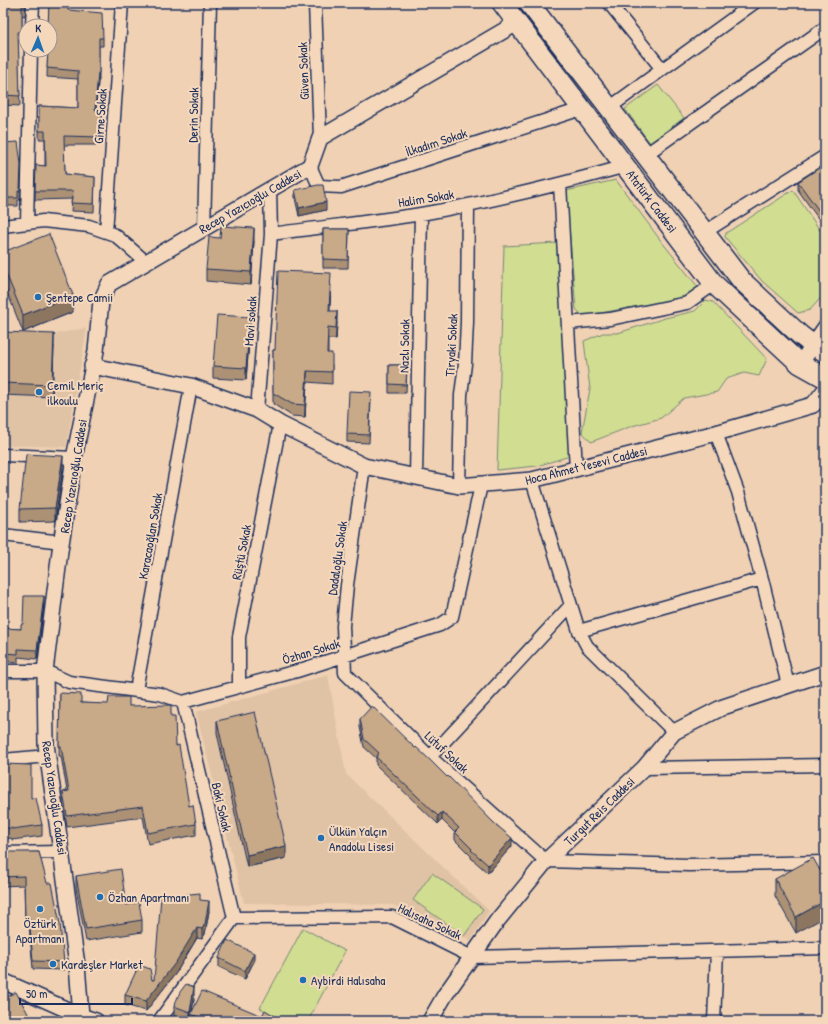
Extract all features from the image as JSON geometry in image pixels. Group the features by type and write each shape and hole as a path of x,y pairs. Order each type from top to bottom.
{"main road":[{"name":"Atatürk Caddesi","path":"502,3 714,284 800,364 825,378"},
{"path":"529,3 741,280 800,335 819,348"}],"street":[{"path":"32,18 33,3"},
{"name":"Girne Sokak","path":"106,232 122,3"},
{"name":"Derin Sokak","path":"204,228 210,3"},
{"name":"Güven Sokak","path":"315,3 320,138"},
{"path":"609,3 662,69"},
{"path":"609,108 754,3"},
{"path":"320,138 517,23"},
{"path":"645,155 825,28"},
{"path":"27,223 31,58"},
{"name":"İlkadım Sokak","path":"310,166 319,186 341,187 572,112 580,106"},
{"name":"Recep Yazıcıoğlu Caddesi","path":"81,1016 77,965 46,744 45,671 74,458 96,351 101,301 109,284 310,166 320,138"},
{"path":"705,232 825,156"},
{"name":"Halim Sokak","path":"271,234 421,214 468,205 560,184 626,166"},
{"path":"560,184 576,468"},
{"path":"270,189 271,234"},
{"name":"Tiryaki Sokak","path":"459,486 461,395 465,364 466,336 468,205"},
{"name":"Nazlı Sokak","path":"416,477 421,214"},
{"path":"3,226 43,221 90,226 115,235 146,262"},
{"name":"Mavi sokak","path":"257,410 271,234"},
{"path":"568,323 610,319 687,303 714,284"},
{"path":"800,364 819,348 825,328"},
{"name":"Hoca Ahmet Yesevi Caddesi","path":"92,366 191,386 257,410 280,424 364,466 459,486 532,480 716,433 813,405 825,390"},
{"name":"Karacaoğlan Sokak","path":"136,690 191,386"},
{"name":"Rüştü Sokak","path":"239,686 239,637 280,424"},
{"path":"716,433 738,492 762,579 788,685"},
{"path":"3,454 74,458"},
{"name":"Dadaloğlu Sokak","path":"344,655 343,626 347,584 364,466"},
{"path":"532,480 579,631 587,646 674,732"},
{"name":"Özhan Sokak","path":"183,702 297,670 440,625 452,616 481,485"},
{"path":"3,535 62,542"},
{"path":"579,631 762,579"},
{"path":"430,757 571,604"},
{"name":"Lütuf Sokak","path":"344,655 344,673 430,757 546,861"},
{"path":"3,670 45,671 69,682 160,694 183,702"},
{"name":"Turgut Reis Caddesi","path":"430,1021 445,995 497,921 546,861 644,768 674,732 723,707 825,673"},
{"name":"Baki Sokak","path":"183,702 234,918"},
{"path":"3,760 48,756"},
{"path":"644,768 825,765"},
{"path":"3,853 62,852"},
{"path":"546,861 689,865 825,862"},
{"name":"Halısaha Sokak","path":"234,918 392,917 472,957 825,948"},
{"path":"159,1021 234,918"},
{"path":"714,1021 717,951"},
{"path":"3,981 81,1016 96,1021"}],"shaded area":[{"name":"Cemil Meriç ilkoulu","path":"85,328 86,334 66,447 3,445 3,338 30,339"},
{"name":"Ülkün Yalçın Anadolu Lisesi","path":"328,675 346,774 489,911 471,940 393,905 244,903 196,712"}],"green space":[{"path":"658,85 684,118 650,143 625,109"},
{"path":"616,180 661,241 698,287 686,298 583,316 576,309 566,191"},
{"path":"793,190 825,238 825,293 810,310 798,313 762,281 725,237 726,233"},
{"path":"557,243 570,456 537,466 497,470 504,246"},
{"path":"706,300 713,302 767,359 759,376 744,373 726,379 717,392 684,398 661,418 632,426 591,442 582,432 590,389 584,341 603,333 618,333 665,318 695,311"},
{"path":"432,873 483,909 464,936 413,900"},
{"name":"Aybirdi Halısaha","path":"303,928 345,951 308,1021 284,1021 260,1008"}],"building":[{"path":"3,3 25,3 25,6 22,6 22,18 18,18 20,96 3,95"},
{"path":"49,3 68,3 68,10 102,13 103,38 99,38 99,73 95,110 102,110 100,137 64,136 65,174 95,177 94,204 71,203 73,191 35,191 36,165 46,166 45,131 39,131 39,106 78,108 78,71 47,68 48,58 58,58 58,18 48,18"},
{"path":"18,142 21,164 20,191 18,191 18,198 3,198 3,174 5,174 3,163 3,143"},
{"path":"825,164 825,219 798,182"},
{"path":"323,185 326,202 299,208 295,190"},
{"path":"221,226 254,228 251,272 206,269 209,237 220,238"},
{"path":"323,229 349,229 348,260 323,259"},
{"name":"Şentepe Camii","path":"49,234 73,295 23,315 3,266 3,252"},
{"path":"278,271 331,273 329,311 337,311 336,328 328,327 327,353 332,353 332,372 307,371 305,405 292,404 273,393 273,350 275,350"},
{"path":"217,315 250,317 246,368 213,366"},
{"path":"3,332 54,334 52,385 3,383"},
{"path":"389,365 407,365 406,385 389,384"},
{"path":"349,391 371,392 369,435 347,434"},
{"path":"26,454 63,456 55,508 20,509"},
{"path":"24,596 44,596 37,650 18,649 18,654 3,653 3,628 21,629 21,624 23,624"},
{"path":"60,693 81,694 81,703 108,704 109,697 129,697 129,706 171,705 171,716 175,716 176,746 179,745 189,806 193,805 196,824 148,833 143,806 67,816 63,792 69,791 61,746 59,745"},
{"path":"372,706 415,748 416,747 447,777 448,776 495,824 512,838 488,865 471,850 472,849 455,832 459,828 442,812 438,816 376,757 379,753 364,739 360,719"},
{"path":"255,712 286,846 247,855 217,721"},
{"path":"3,764 31,765 31,798 36,798 42,825 12,829 3,828"},
{"path":"39,852 47,883 52,883 60,924 64,962 33,961 29,917 25,917 24,876 3,877 3,853"},
{"path":"813,858 825,879 825,901 796,917 775,879"},
{"path":"121,869 126,905 139,902 142,920 86,929 76,876"},
{"path":"200,893 200,900 209,901 205,924 202,929 197,928 176,962 146,1001 125,995 139,965 150,969 152,980 154,980 161,897"},
{"path":"227,940 254,953 245,971 219,958"},
{"path":"186,984 194,987 190,1012 174,1006 180,992"},
{"path":"202,991 262,1016 265,1010 283,1021 208,1021 191,1014"},
{"path":"16,992 32,1021 3,1021 3,999"}],"place":[{"name":"Şentepe Camii","path":"38,297"},
{"name":"Cemil Meriç ilkoulu","path":"39,392"},
{"name":"Ülkün Yalçın Anadolu Lisesi","path":"321,838"},
{"name":"Özhan Apartmanı","path":"100,897"},
{"name":"Öztürk Apartmanı","path":"40,909"},
{"name":"Kardeşler Market","path":"53,964"},
{"name":"Aybirdi Halısaha","path":"303,980"}]}
